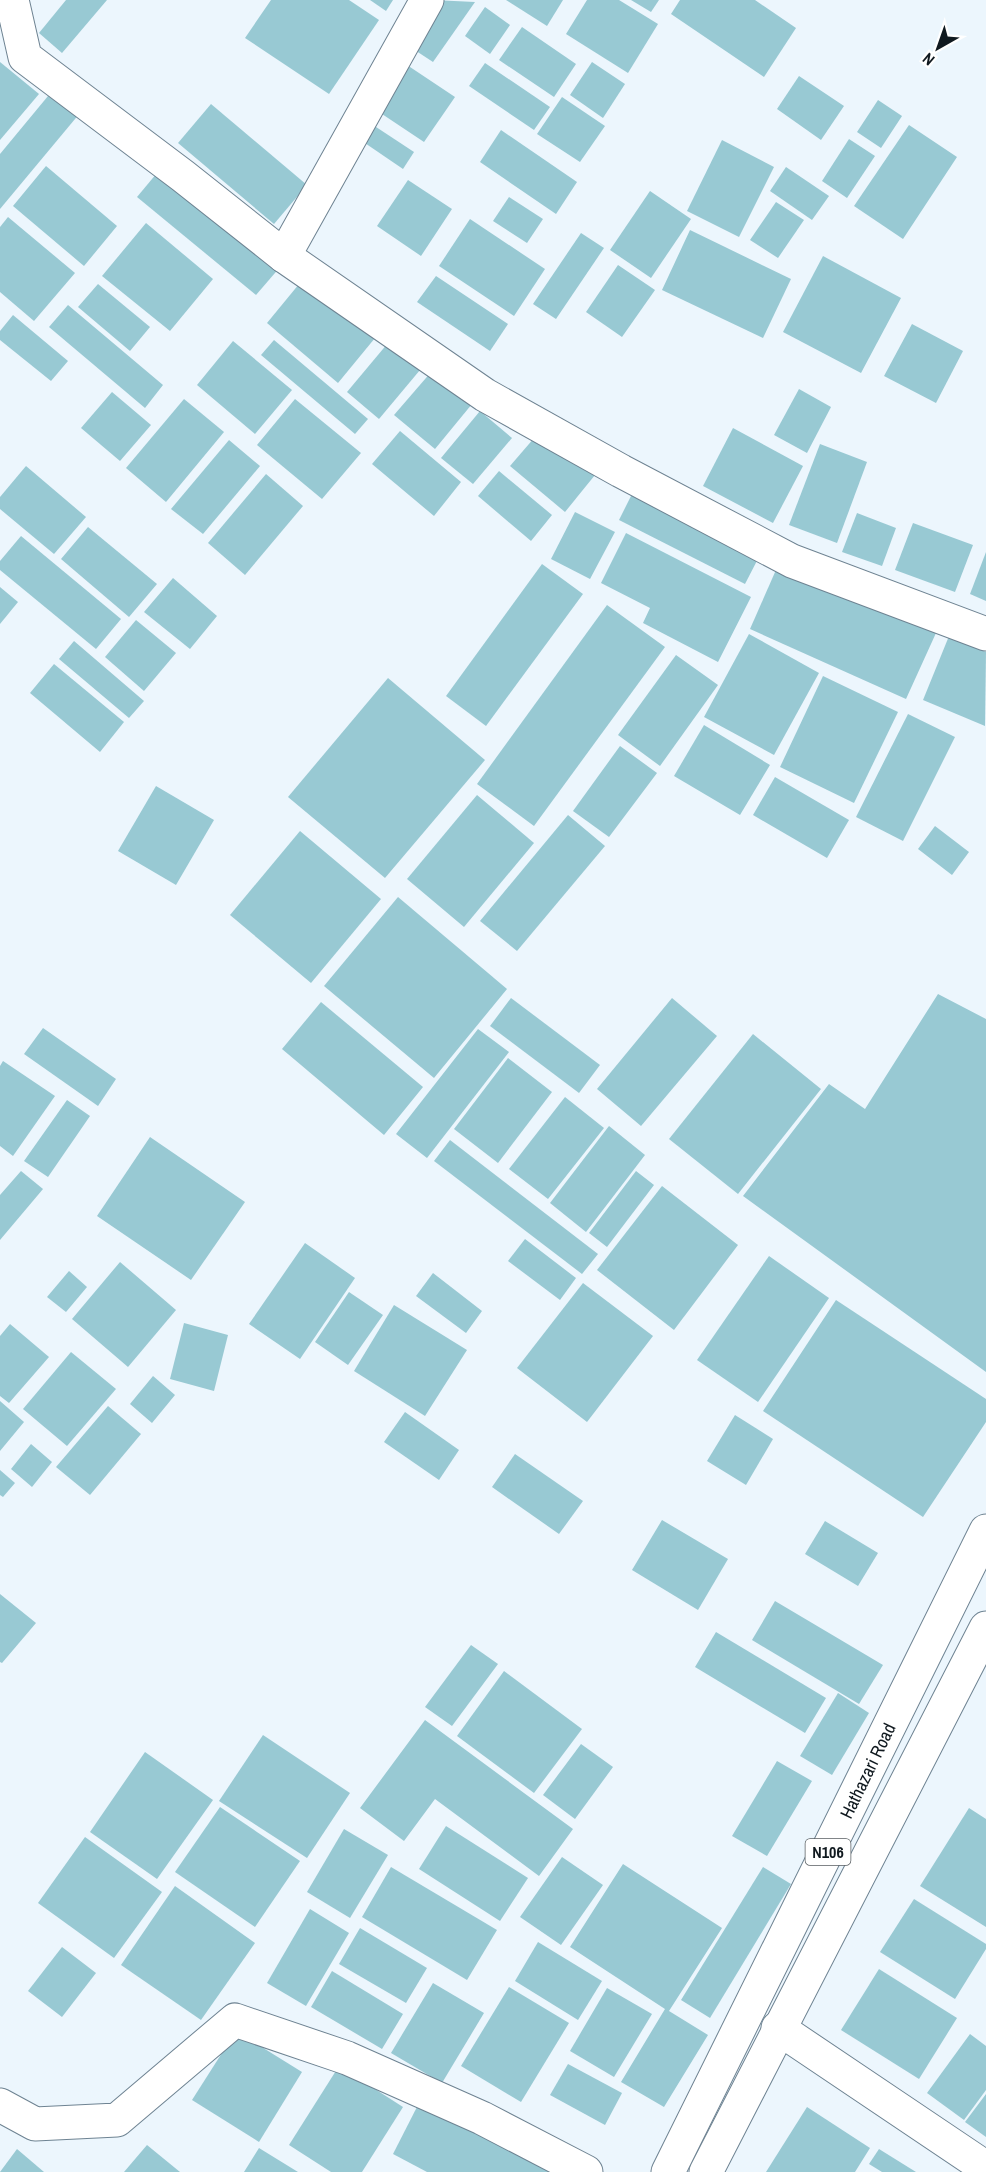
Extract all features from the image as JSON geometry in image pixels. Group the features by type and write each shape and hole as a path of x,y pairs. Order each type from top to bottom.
{"main road":[{"path":"12,0 25,57 183,176 284,256 485,395 621,471 792,561 986,634"},
{"path":"284,256 427,0"},
{"name":"Hathazari Road","path":"668,2172 986,1531"},
{"name":"N106","path":"706,2172 778,2028 986,1628"},
{"path":"0,2104 35,2124 117,2120 235,2020 347,2058 482,2118 586,2172"},
{"path":"778,2028 986,2168"}],"building":[{"path":"66,0 107,0 62,53 39,33"},
{"path":"271,0 349,0 379,20 329,94 245,38"},
{"path":"370,0 393,0 386,11"},
{"path":"433,0 475,2 433,62 404,43"},
{"path":"506,0 563,0 547,26"},
{"path":"587,0 619,0 658,24 628,73 566,34"},
{"path":"631,0 659,0 651,12"},
{"path":"680,0 755,0 796,28 764,77 671,14"},
{"path":"485,7 510,25 490,54 465,36"},
{"path":"522,27 576,64 554,97 499,60"},
{"path":"0,62 39,94 0,140"},
{"path":"592,62 625,84 603,118 570,95"},
{"path":"404,63 455,97 424,142 373,108"},
{"path":"485,63 550,107 534,130 469,86"},
{"path":"799,76 844,106 821,140 777,109"},
{"path":"53,90 80,113 0,209 0,154"},
{"path":"562,97 605,126 580,162 537,134"},
{"path":"878,100 902,116 881,148 857,132"},
{"path":"211,104 307,185 274,224 178,143"},
{"path":"370,123 414,152 403,169 359,139"},
{"path":"909,125 957,157 903,239 854,206"},
{"path":"501,130 577,182 556,214 480,162"},
{"path":"849,139 875,156 847,198 822,181"},
{"path":"722,140 774,167 739,237 687,211"},
{"path":"46,166 117,226 84,266 13,206"},
{"path":"162,167 281,266 256,295 137,197"},
{"path":"786,167 829,196 812,220 770,191"},
{"path":"408,180 452,209 421,256 377,226"},
{"path":"650,191 691,219 651,278 610,250"},
{"path":"509,197 543,219 527,243 493,221"},
{"path":"776,202 804,220 778,258 750,240"},
{"path":"8,217 75,273 34,321 0,292 0,227"},
{"path":"470,219 545,269 514,316 439,266"},
{"path":"146,223 213,279 170,331 102,276"},
{"path":"690,230 791,279 763,338 662,290"},
{"path":"581,233 604,248 556,319 533,304"},
{"path":"823,256 901,298 861,373 783,332"},
{"path":"618,265 655,290 622,337 586,312"},
{"path":"436,276 508,324 490,351 417,302"},
{"path":"304,278 375,338 338,383 267,323"},
{"path":"98,284 150,327 130,351 78,307"},
{"path":"68,305 163,385 145,408 49,327"},
{"path":"13,315 68,361 51,381 0,340 0,331"},
{"path":"912,324 963,351 936,403 884,376"},
{"path":"274,340 368,419 355,434 261,355"},
{"path":"233,341 292,390 255,434 197,385"},
{"path":"388,343 420,370 379,419 347,392"},
{"path":"432,371 472,404 435,449 394,415"},
{"path":"799,389 831,407 807,453 774,435"},
{"path":"112,392 151,425 120,461 81,428"},
{"path":"184,399 224,432 166,502 126,468"},
{"path":"295,399 361,453 322,499 257,445"},
{"path":"480,411 512,438 473,484 441,458"},
{"path":"733,428 803,466 773,523 703,486"},
{"path":"541,430 595,475 565,512 510,466"},
{"path":"400,431 461,482 434,516 372,464"},
{"path":"229,440 260,466 203,534 171,509"},
{"path":"820,444 867,462 837,543 789,525"},
{"path":"26,466 86,517 54,554 0,509 0,497"},
{"path":"499,471 552,515 531,541 478,496"},
{"path":"266,474 303,506 245,575 208,543"},
{"path":"636,486 762,551 745,584 619,520"},
{"path":"575,512 615,532 590,579 551,559"},
{"path":"857,513 896,528 882,566 842,552"},
{"path":"913,523 973,545 955,592 895,570"},
{"path":"88,527 157,584 129,617 61,559"},
{"path":"626,533 751,597 718,662 643,623 650,608 601,583"},
{"path":"21,536 121,619 96,649 0,570 0,561"},
{"path":"986,552 986,601 970,594"},
{"path":"779,563 936,633 906,699 750,629"},
{"path":"542,564 583,594 486,726 446,696"},
{"path":"173,578 217,616 190,649 144,612"},
{"path":"0,587 18,602 0,624"},
{"path":"607,605 665,647 534,826 477,784"},
{"path":"136,620 176,653 144,691 105,657"},
{"path":"749,634 819,673 774,755 704,717"},
{"path":"949,636 986,652 985,726 923,700"},
{"path":"74,641 144,701 129,718 59,659"},
{"path":"676,655 718,685 660,766 618,735"},
{"path":"54,664 124,722 100,752 30,693"},
{"path":"823,676 898,712 854,803 780,767"},
{"path":"388,678 485,760 385,878 288,797"},
{"path":"908,714 955,737 903,841 856,817"},
{"path":"704,725 770,765 740,815 674,776"},
{"path":"620,746 657,773 609,837 573,811"},
{"path":"775,777 849,820 827,858 753,815"},
{"path":"156,786 214,820 176,885 118,851"},
{"path":"477,795 534,843 464,927 407,879"},
{"path":"568,815 605,846 517,951 480,921"},
{"path":"935,826 969,852 952,875 918,849"},
{"path":"300,831 381,899 311,983 230,915"},
{"path":"398,897 507,989 434,1078 324,986"},
{"path":"938,994 986,1019 986,1372 743,1196 829,1084 865,1109"},
{"path":"511,998 600,1065 579,1093 490,1026"},
{"path":"672,998 717,1036 641,1126 597,1089"},
{"path":"321,1002 423,1087 384,1135 282,1049"},
{"path":"43,1028 116,1079 98,1106 24,1054"},
{"path":"478,1029 509,1052 427,1158 396,1134"},
{"path":"753,1034 821,1089 738,1194 669,1139"},
{"path":"508,1058 552,1092 498,1163 454,1129"},
{"path":"3,1061 55,1096 13,1156 0,1146 0,1066"},
{"path":"565,1097 604,1128 548,1199 509,1169"},
{"path":"67,1100 90,1116 48,1177 24,1161"},
{"path":"609,1126 645,1155 586,1232 550,1203"},
{"path":"150,1137 245,1202 191,1280 97,1216"},
{"path":"450,1140 598,1254 582,1274 434,1161"},
{"path":"21,1171 43,1189 0,1240 0,1195"},
{"path":"636,1171 654,1185 607,1247 589,1233"},
{"path":"662,1186 738,1245 674,1330 597,1270"},
{"path":"525,1239 576,1278 560,1300 508,1261"},
{"path":"305,1243 355,1278 300,1359 249,1324"},
{"path":"769,1256 829,1298 758,1402 697,1360"},
{"path":"120,1262 176,1310 128,1367 72,1319"},
{"path":"69,1271 87,1287 66,1312 47,1297"},
{"path":"433,1273 482,1311 466,1333 416,1296"},
{"path":"583,1283 653,1336 587,1422 517,1368"},
{"path":"349,1292 383,1315 348,1365 315,1342"},
{"path":"836,1300 986,1399 986,1422 923,1517 763,1411"},
{"path":"394,1305 467,1350 425,1416 354,1371"},
{"path":"184,1323 228,1335 214,1391 170,1379"},
{"path":"10,1324 49,1357 9,1403 0,1396 0,1336"},
{"path":"71,1352 116,1389 67,1446 23,1409"},
{"path":"153,1376 175,1395 152,1423 130,1404"},
{"path":"0,1401 24,1422 0,1451"},
{"path":"108,1406 141,1434 90,1495 56,1467"},
{"path":"405,1412 459,1450 439,1480 384,1442"},
{"path":"735,1415 773,1439 746,1485 707,1461"},
{"path":"31,1444 52,1462 32,1487 11,1469"},
{"path":"515,1454 583,1501 559,1534 492,1487"},
{"path":"0,1470 15,1483 3,1497 0,1495"},
{"path":"662,1520 728,1559 698,1610 632,1570"},
{"path":"825,1521 878,1553 858,1586 805,1554"},
{"path":"0,1594 36,1623 2,1663 0,1662"},
{"path":"775,1601 883,1665 859,1704 752,1640"},
{"path":"716,1632 826,1698 805,1733 695,1667"},
{"path":"471,1645 498,1664 452,1726 425,1707"},
{"path":"504,1671 582,1729 534,1793 457,1736"},
{"path":"838,1693 869,1713 832,1775 800,1756"},
{"path":"425,1720 573,1829 539,1876 435,1799 404,1841 360,1808"},
{"path":"263,1735 350,1793 307,1858 219,1801"},
{"path":"581,1744 613,1767 575,1819 543,1795"},
{"path":"145,1752 213,1800 157,1879 90,1832"},
{"path":"777,1761 812,1781 767,1856 732,1836"},
{"path":"220,1807 300,1861 255,1927 175,1872"},
{"path":"969,1808 986,1819 986,1927 920,1886"},
{"path":"446,1826 528,1878 500,1921 419,1869"},
{"path":"344,1829 388,1855 350,1918 307,1892"},
{"path":"85,1837 162,1892 114,1958 38,1903"},
{"path":"562,1857 603,1885 561,1945 520,1917"},
{"path":"623,1864 722,1928 669,2011 708,2035 664,2107 621,2082 665,2009 570,1947"},
{"path":"391,1867 497,1930 467,1980 362,1917"},
{"path":"763,1867 791,1884 710,2018 681,2000"},
{"path":"175,1886 255,1943 201,2020 121,1965"},
{"path":"914,1899 986,1944 986,1949 955,1999 880,1952"},
{"path":"310,1909 349,1933 306,2006 267,1983"},
{"path":"360,1928 427,1968 406,2003 339,1964"},
{"path":"538,1942 602,1981 578,2020 515,1981"},
{"path":"62,1947 96,1973 62,2017 28,1991"},
{"path":"879,1969 957,2018 919,2079 841,2030"},
{"path":"332,1971 403,2014 382,2049 311,2007"},
{"path":"433,1983 484,2013 442,2083 391,2053"},
{"path":"509,1987 569,2023 521,2102 461,2066"},
{"path":"607,1988 652,2014 614,2077 570,2051"},
{"path":"236,2031 302,2072 259,2142 192,2100"},
{"path":"970,2034 986,2046 986,2090 964,2120 927,2093"},
{"path":"568,2064 622,2093 605,2125 550,2095"},
{"path":"339,2066 403,2107 362,2172 331,2172 289,2145"},
{"path":"986,2094 986,2137 965,2122"},
{"path":"420,2101 556,2172 427,2172 393,2154"},
{"path":"807,2107 870,2148 855,2172 766,2172"},
{"path":"147,2145 180,2172 124,2172"},
{"path":"259,2148 298,2172 244,2172"},
{"path":"17,2149 44,2172 0,2172"},
{"path":"879,2149 916,2172 882,2172 869,2164"}]}
